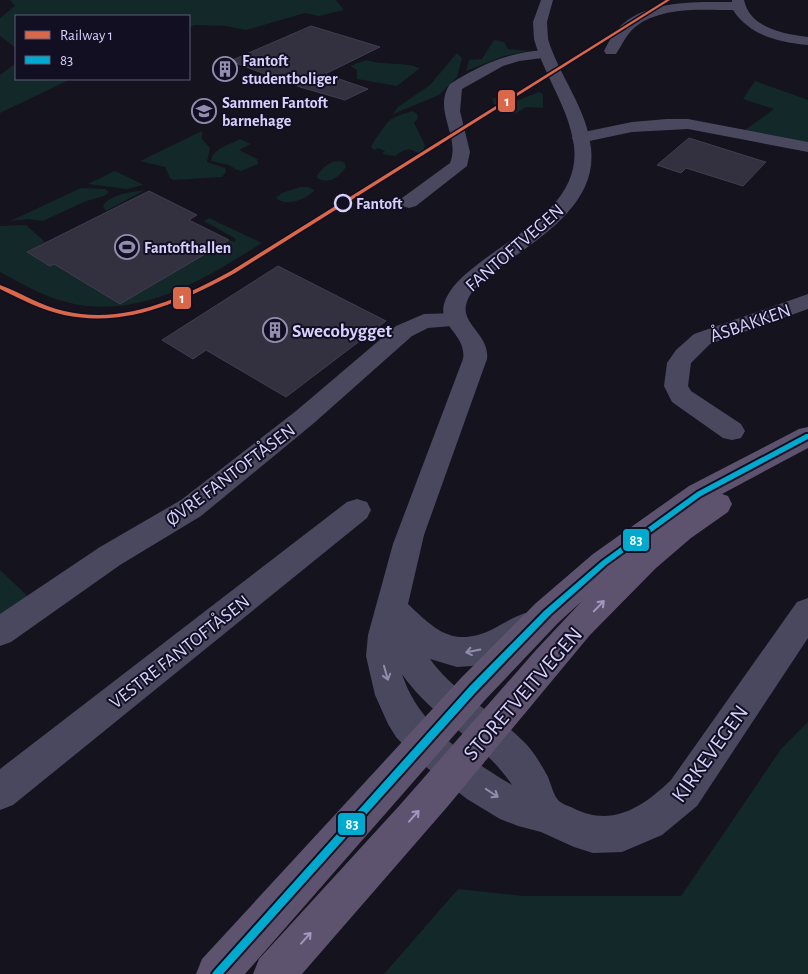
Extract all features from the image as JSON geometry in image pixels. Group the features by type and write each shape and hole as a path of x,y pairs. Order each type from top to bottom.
{"main road":[{"name":"STORETVEITVEGEN","path":"217,974 456,709 547,613 604,563 700,494 808,436"},
{"name":"STORETVEITVEGEN","path":"274,974 457,769 558,648 626,578 707,511 785,466 808,457"}],"street":[{"name":"FANTOFTVEGEN","path":"456,320 454,310 456,300 468,284 541,226 568,201 582,172 583,160 580,138 570,105 546,54 540,26 547,0"},
{"path":"611,51 630,24 653,13 738,3 743,16 763,30 786,38 808,41"},
{"path":"409,202 458,166 461,159 460,137 451,108 455,87 480,70 498,62 514,57 546,54"},
{"path":"580,138 632,128 688,124 808,147"},
{"name":"ÅSBAKKEN","path":"732,431 681,396 676,386 679,363 684,355 702,339 808,301"},
{"path":"426,742 399,710 383,660 384,635 410,534 473,366 476,351 475,345 456,320"},
{"name":"ØVRE FANTOFTÅSEN","path":"0,632 110,556 191,508 306,417 404,331 424,322 456,320"},
{"name":"VESTRE FANTOFTÅSEN","path":"0,792 357,510"},
{"path":"392,608 413,632 427,642 456,654 476,651 496,644 547,613"},
{"path":"392,608 400,639 412,662 436,691 509,753 534,784 545,814"},
{"name":"KIRKEVEGEN","path":"426,742 457,769 511,805 545,814 579,830 605,835 625,833 648,824 668,810 684,793 808,612"}],"green space":[{"path":"10,0 336,0 344,10 319,16 305,13 246,30 226,26 195,25 190,27 190,15 15,15 15,47 0,36 0,18 15,6"},
{"path":"494,40 504,42 508,49 528,51 504,56 466,71 469,60 482,59"},
{"path":"457,53 462,58 457,77 439,95 393,114 398,107 430,85"},
{"path":"366,60 420,68 397,86 357,79 357,70 350,66"},
{"path":"15,64 15,80 69,80 0,113 0,75"},
{"path":"755,81 808,100 808,144 742,132 774,109 743,99"},
{"path":"539,92 543,94 543,108 526,107 515,114 498,113 492,99 498,97 514,102"},
{"path":"413,111 417,114 418,118 414,123 425,145 422,155 408,150 395,156 382,154 385,151 378,148 374,150 371,147 390,120"},
{"path":"202,131 202,139 210,148 207,162 225,168 226,172 222,177 174,180 170,178 165,167 140,161"},
{"path":"240,139 251,144 239,150 257,159 258,164 241,171 229,165 211,161 218,150"},
{"path":"340,161 344,162 346,167 337,177 326,181 317,178 317,175 327,165"},
{"path":"115,171 144,185 127,189 88,184"},
{"path":"300,187 309,187 314,190 307,197 296,201 284,202 276,198 282,193"},
{"path":"81,188 105,189 109,192 104,196 86,201 43,221 29,219 10,221"},
{"path":"145,190 106,211 103,206 116,196"},
{"path":"209,218 262,243 193,283 169,294 144,301 119,306 93,306 66,302 40,293 0,272 0,226 26,225 45,242 27,252 50,266 54,264 120,304 229,240 235,242 236,239 204,221"},
{"path":"0,570 34,602 0,620"},
{"path":"808,722 808,974 384,974 458,889 524,896 681,896 781,749"}],"building":[{"path":"311,26 380,47 325,74 368,89 345,100 300,87 230,61"},
{"path":"689,138 766,162 743,186 686,168 681,173 657,165"},
{"name":"Fantofthallen","path":"149,191 197,215 189,220 229,240 120,304 54,264 50,266 27,252"},
{"name":"Swecobygget","path":"278,266 386,321 286,397 206,350 193,359 162,340"}],"rail line":[{"name":"1","path":"0,287 47,308 64,313 87,316 109,317 131,314 173,302 233,272 668,0"}],"transit line":[{"name":"83","path":"217,974 473,689 547,613 604,563 699,494 808,436"}],"place":[{"name":"Fantoft studentboliger","path":"225,69"},
{"name":"Sammen Fantoft barnehage","path":"204,111"},
{"name":"Fantoft","path":"343,203"},
{"name":"Fantofthallen","path":"127,247"},
{"name":"Swecobygget","path":"275,330"}]}
